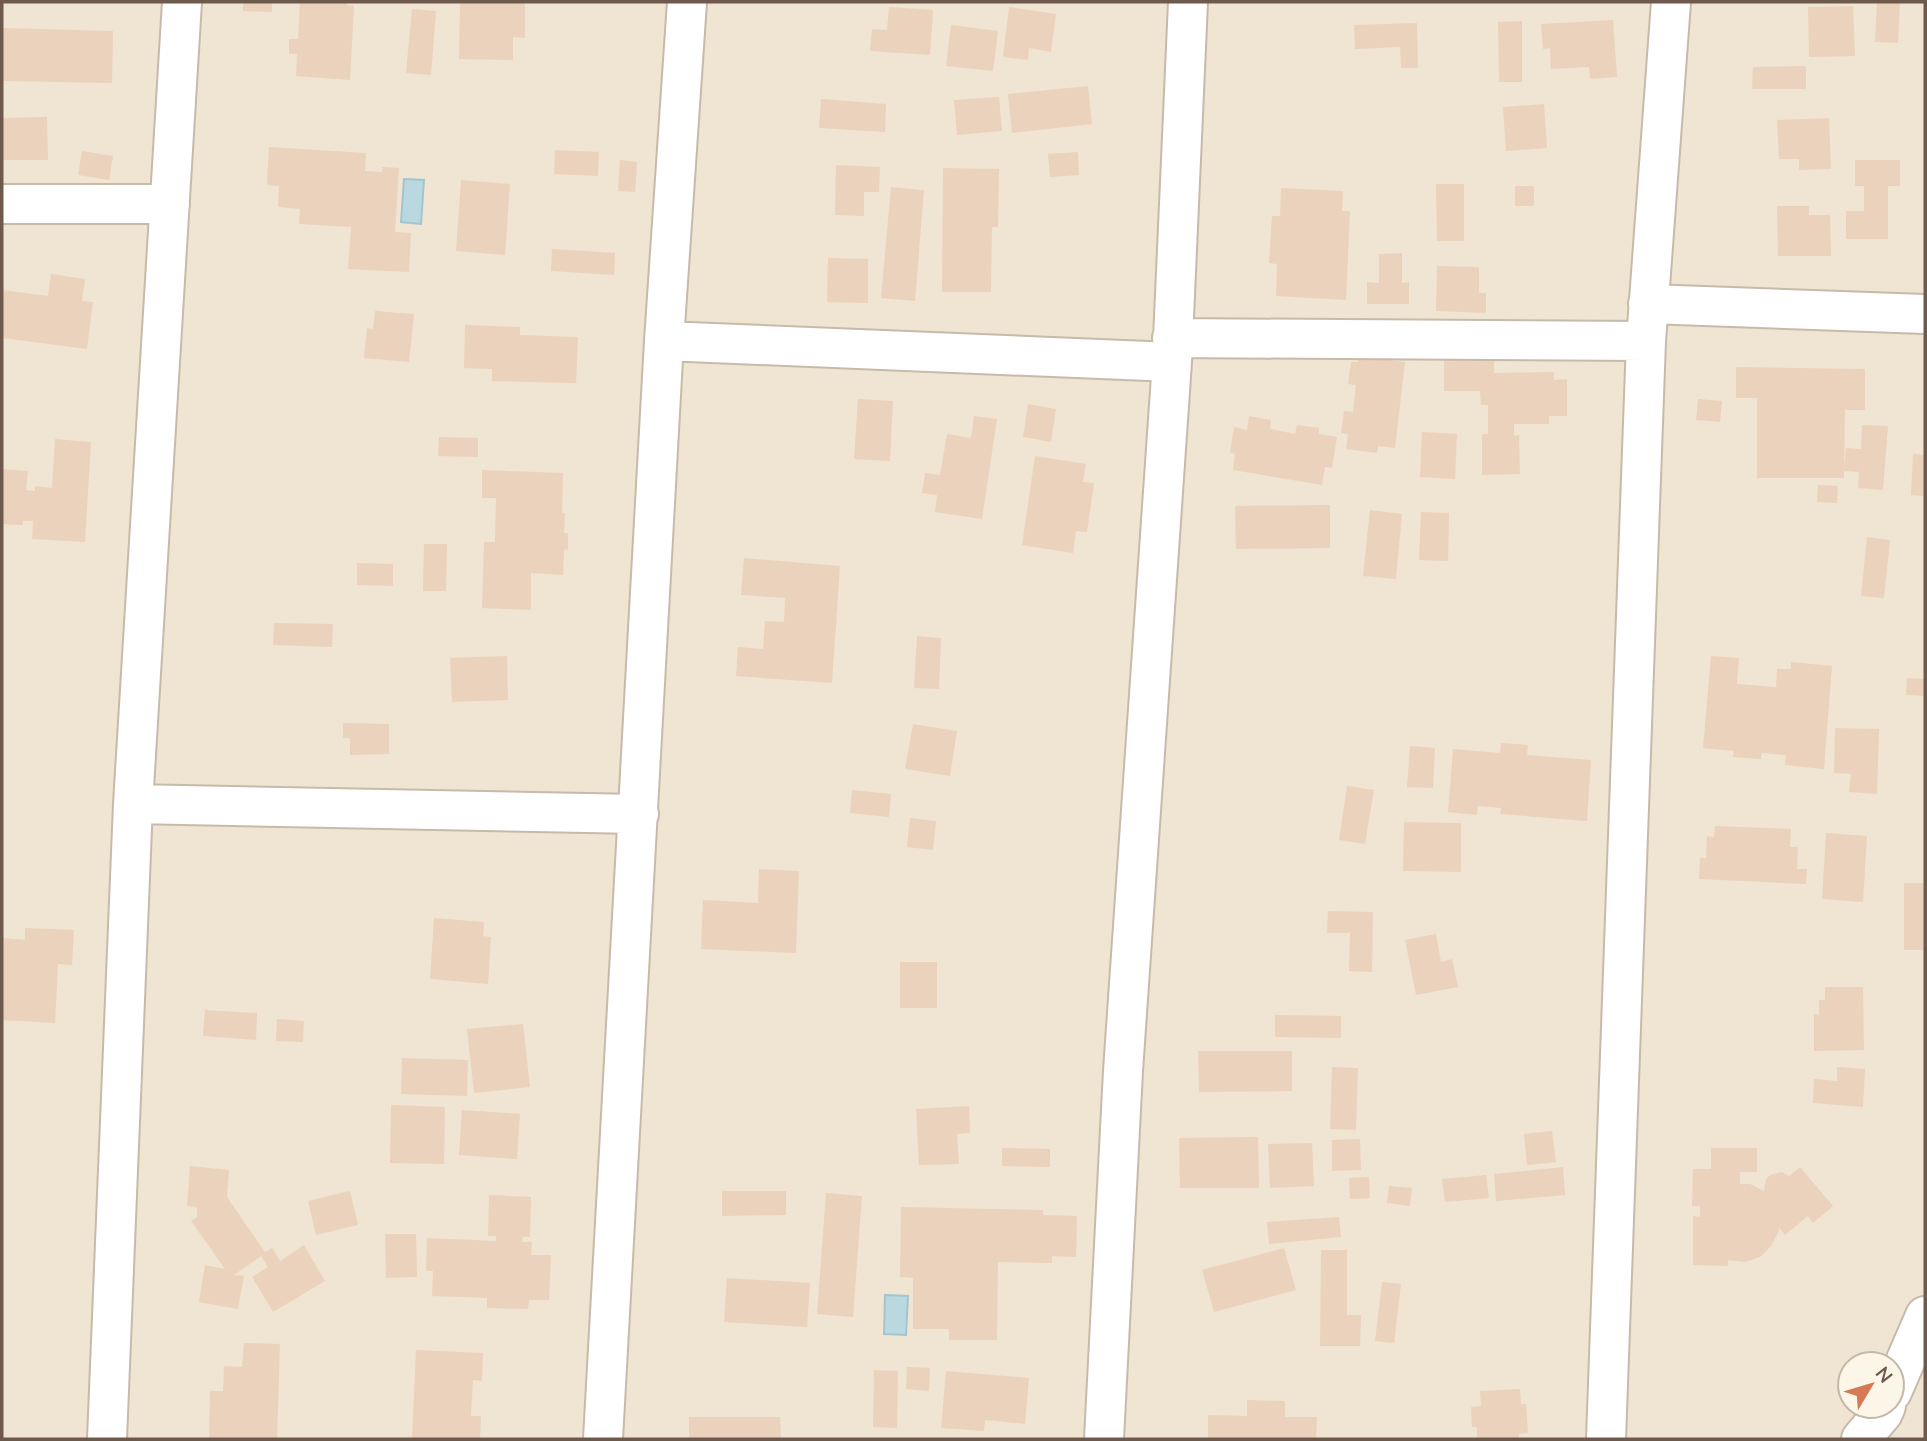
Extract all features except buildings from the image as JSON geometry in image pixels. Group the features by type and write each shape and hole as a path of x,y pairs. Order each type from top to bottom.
{"street":[{"path":"107,1439 133,804 181,2"},
{"path":"603,1439 664,341 687,2"},
{"path":"1104,1439 1122,1071 1172,350 1188,2"},
{"path":"1606,1439 1647,323 1671,2"},
{"path":"2,204 170,204"},
{"path":"664,341 1172,350 1647,323 1925,314"},
{"path":"133,804 639,814"},
{"path":"1906,1360 1925,1316"},
{"path":"1861,1439 1877,1420"}],"shaded area":[{"path":"2,2 1925,2 1925,1439 2,1439"}],"water":[{"path":"404,179 424,180 421,224 401,222"},
{"path":"885,1295 908,1296 906,1335 884,1334"}]}
